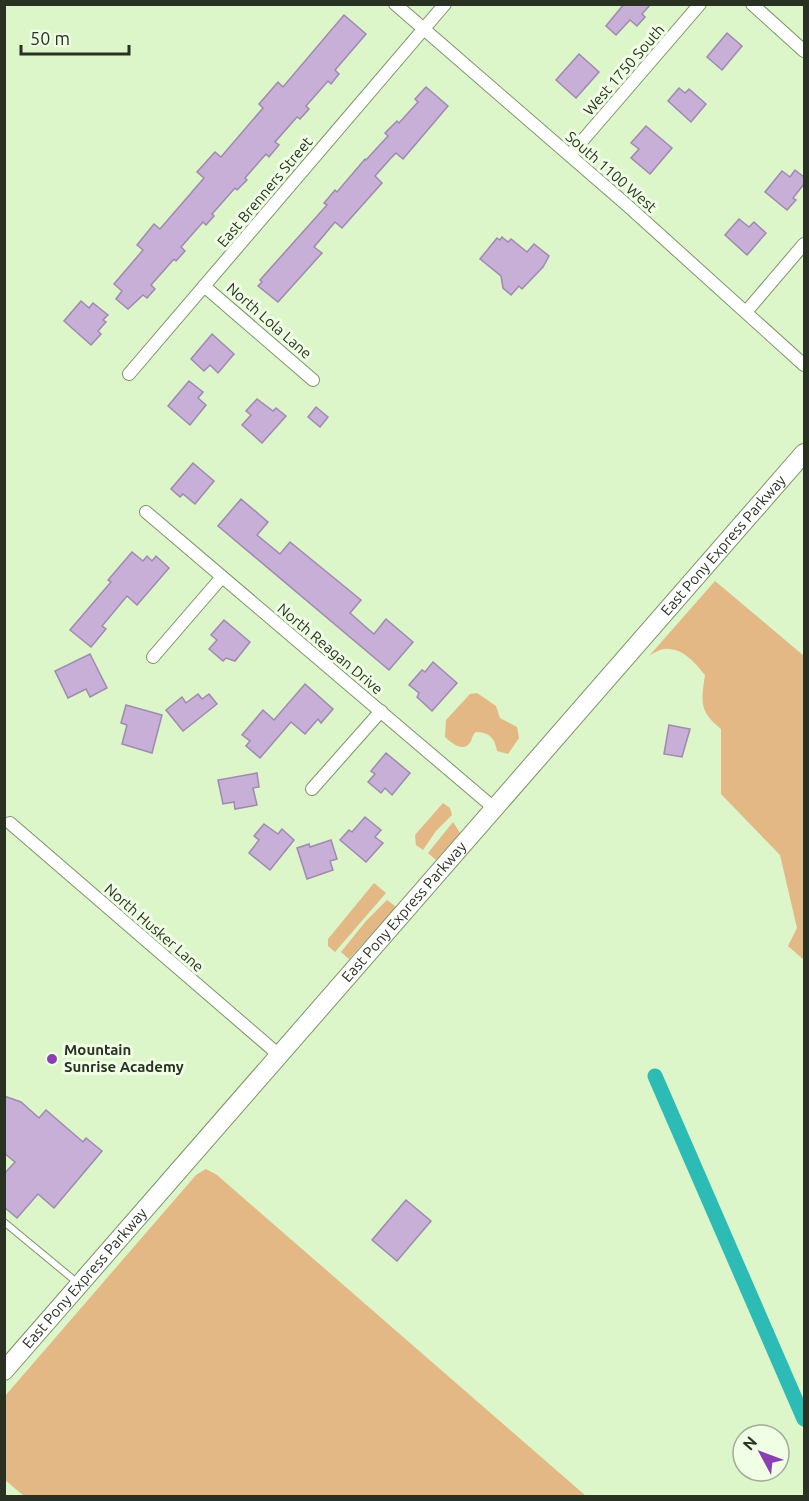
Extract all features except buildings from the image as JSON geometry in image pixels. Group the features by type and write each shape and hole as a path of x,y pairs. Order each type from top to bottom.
{"street":[{"name":"South 1100 West","path":"395,4 570,155 804,365"},
{"name":"East Brenners Street","path":"129,374 445,4"},
{"name":"West 1750 South","path":"570,155 700,4"},
{"path":"752,4 804,51"},
{"path":"746,312 804,244"},
{"name":"North Lola Lane","path":"204,286 314,380"},
{"name":"East Pony Express Parkway","path":"4,1371 804,453"},
{"name":"North Reagan Drive","path":"146,512 494,808"},
{"path":"153,657 222,577"},
{"path":"312,789 381,711"},
{"name":"North Husker Lane","path":"10,823 279,1054"}],"lane":[{"path":"4,1222 79,1285"}],"shaded area":[{"path":"715,581 804,656 804,960 788,946 797,928 780,855 721,794 721,729 709,717 703,705 705,675 689,658 674,650 663,649 649,656"},
{"path":"477,693 496,706 500,718 517,727 519,738 508,754 497,751 493,739 484,733 476,732 465,747 458,746 445,737 446,720 470,694"},
{"path":"443,803 450,808 452,815 436,831 423,850 416,845 415,835"},
{"path":"453,822 460,833 436,860 428,853"},
{"path":"374,883 386,893 335,952 328,946 328,939"},
{"path":"387,900 396,907 349,959 341,952 366,921"},
{"path":"206,1169 217,1175 586,1496 24,1496 5,1480 5,1396 196,1175"}],"waterway":[{"path":"655,1076 804,1419"}],"place":[{"name":"Mountain Sunrise Academy","path":"52,1059"}]}
